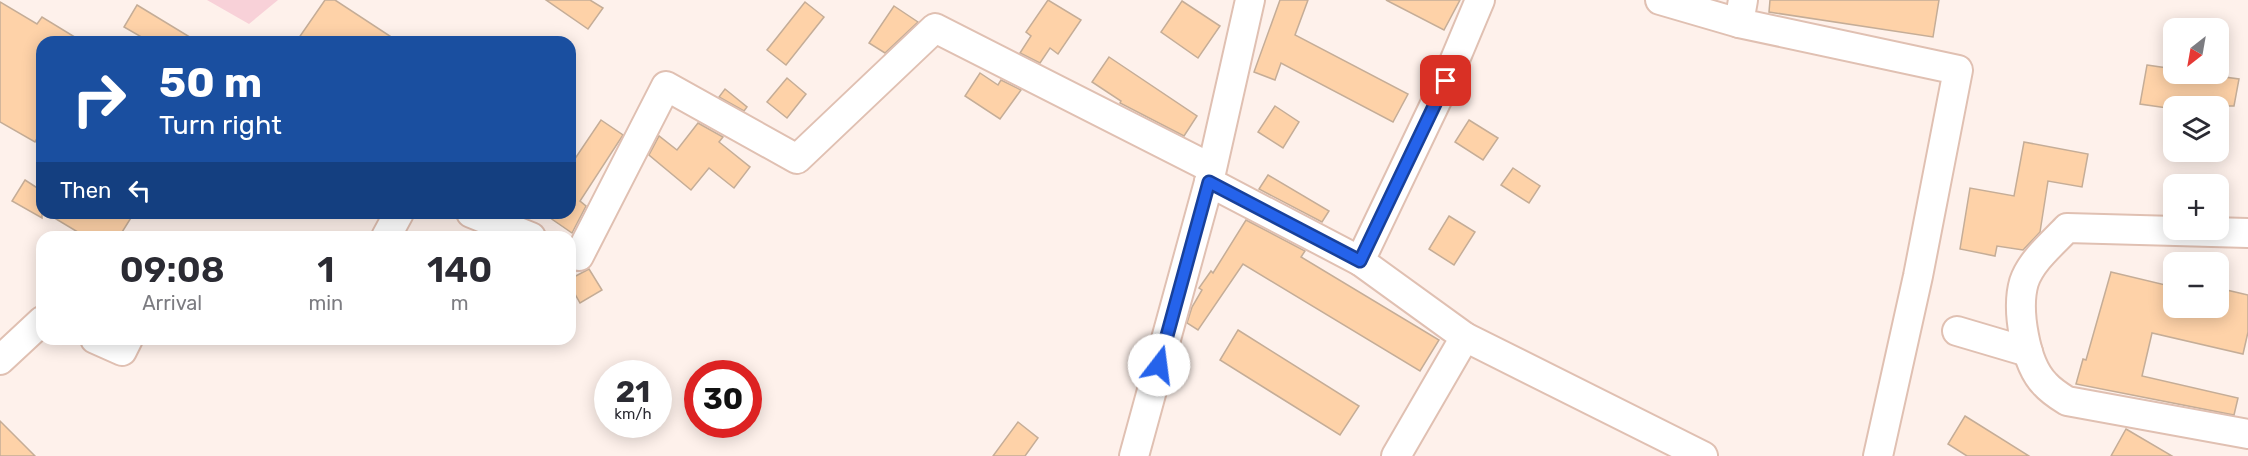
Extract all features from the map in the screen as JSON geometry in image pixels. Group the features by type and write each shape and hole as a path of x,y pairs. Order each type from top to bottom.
{"street":[{"path":"1134,456 1250,0"},
{"path":"1360,261 1446,81 1480,0"},
{"path":"1660,0 1741,11 1958,70 1878,456"},
{"path":"576,255 579,256 666,86 797,159 935,28 1207,173 1360,261 1465,337 1703,456"},
{"path":"486,219 516,231"},
{"path":"2248,232 2067,228 2041,255 2024,282 2021,320 2028,352 2043,383 2067,401 2248,434"},
{"path":"0,360 36,327"},
{"path":"1957,331 2028,352"},
{"path":"1396,456 1465,337"},
{"path":"108,345 122,351 125,345"}],"shaded area":[{"path":"207,0 278,0 249,24"}],"building":[{"path":"325,0 335,0 390,36 300,36"},
{"path":"546,0 590,0 603,8 588,29"},
{"path":"1048,0 1081,20 1058,54 1050,48 1040,63 1020,53 1031,36 1026,32"},
{"path":"1280,0 1308,0 1295,35 1408,94 1393,122 1281,63 1275,80 1254,72"},
{"path":"1386,0 1460,0 1444,30"},
{"path":"1770,0 1939,0 1933,37 1769,12"},
{"path":"1182,1 1220,26 1198,58 1161,32"},
{"path":"0,2 37,24 42,17 73,36 36,36 35,142 0,122"},
{"path":"805,2 824,17 786,65 767,50"},
{"path":"137,5 188,36 140,36 124,27"},
{"path":"894,6 918,22 885,53 869,43"},
{"path":"1109,57 1197,116 1184,136 1120,103 1121,101 1092,82"},
{"path":"2147,65 2163,67 2163,84 2229,84 2229,78 2239,79 2234,106 2229,106 2229,96 2163,96 2163,107 2140,104"},
{"path":"980,73 998,85 1001,80 1021,90 1000,119 965,96"},
{"path":"787,78 806,94 787,118 767,102"},
{"path":"725,89 747,107 744,111 719,97"},
{"path":"1275,106 1299,122 1283,148 1258,132"},
{"path":"601,120 623,135 580,201 586,206 573,231 569,231 552,219 576,219 576,157"},
{"path":"1469,120 1498,138 1483,160 1455,142"},
{"path":"698,123 723,137 719,142 750,167 734,188 709,168 691,190 649,155 659,136 677,150"},
{"path":"2024,142 2088,154 2082,187 2048,181 2040,232 2023,250 1997,246 1995,256 1960,249 1970,188 2014,196"},
{"path":"1513,168 1540,186 1529,203 1501,185"},
{"path":"1268,175 1329,211 1322,222 1259,189"},
{"path":"25,180 36,187 36,215 12,201"},
{"path":"1449,216 1475,232 1454,265 1429,249"},
{"path":"56,219 130,219 123,231 76,231"},
{"path":"1246,220 1305,251 1301,257 1439,340 1420,371 1243,264 1198,330 1187,323 1192,307 1202,290 1199,288 1211,271 1213,273"},
{"path":"589,269 602,290 580,303 576,296 576,276"},
{"path":"2111,272 2163,284 2163,318 2229,318 2229,291 2248,295 2248,332 2243,354 2152,333 2142,376 2238,398 2234,415 2076,384 2083,359 2086,360"},
{"path":"1238,330 1359,406 1340,435 1220,360"},
{"path":"1965,416 2029,456 1967,456 1948,444"},
{"path":"0,421 35,456 0,456"},
{"path":"1018,422 1038,438 1025,456 993,456"},
{"path":"2126,429 2172,456 2111,456"}],"route":[{"path":"1159,365 1209,182 1360,261 1446,81"}]}
